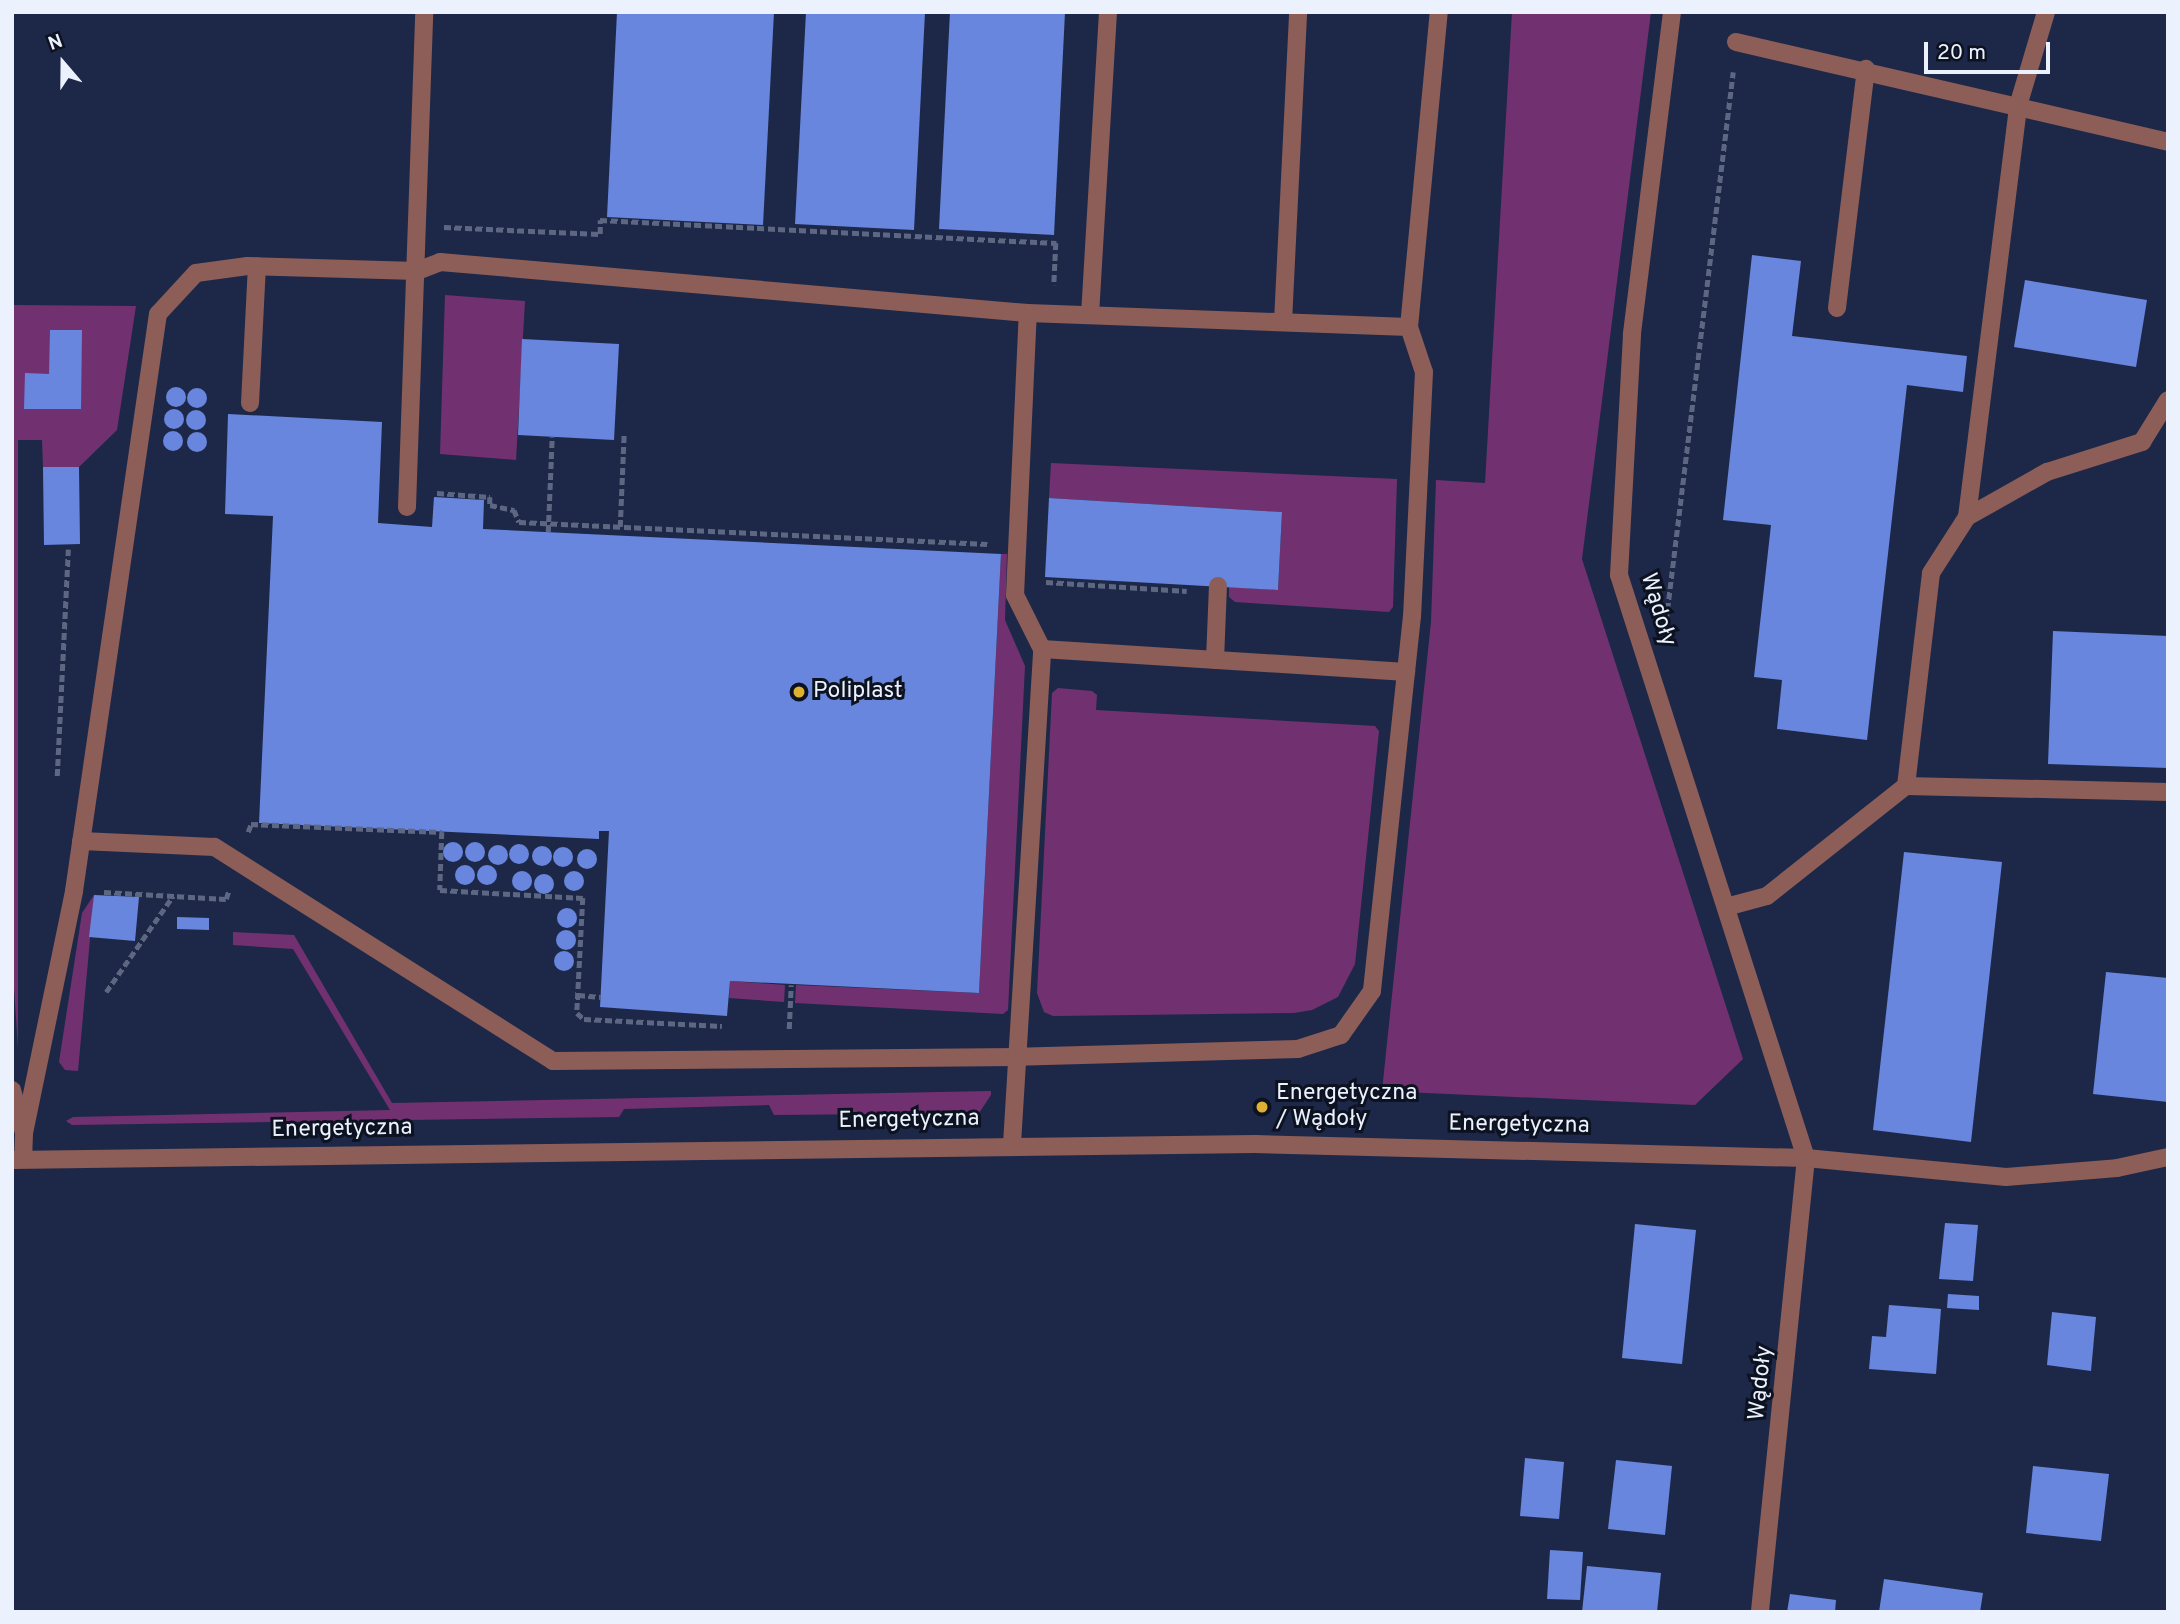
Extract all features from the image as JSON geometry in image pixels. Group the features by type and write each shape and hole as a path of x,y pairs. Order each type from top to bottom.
{"street":[{"path":"407,507 424,12"},
{"path":"1090,316 1108,12"},
{"path":"1283,322 1298,12"},
{"path":"81,841 214,847 553,1061 1019,1058 1298,1049 1341,1035 1372,991 1406,672 1424,372 1409,327 1439,12"},
{"name":"Wądoły","path":"1672,12 1632,335 1619,575 1806,1158 1760,1612"},
{"path":"1906,786 1931,573 1967,517 2018,106 2046,12"},
{"path":"1736,41 1866,69 2168,142"},
{"path":"1837,309 1866,69"},
{"path":"18,1159 74,891 159,314 196,273 257,266 417,271 440,262 1028,313 1409,327"},
{"path":"250,403 257,266"},
{"path":"1012,1144 1042,649 1015,595 1028,313"},
{"path":"1967,517 2047,472 2142,442 2168,400"},
{"path":"1215,660 1218,586"},
{"path":"1042,649 1406,672"},
{"path":"1726,907 1767,896 1906,786 2168,792"},
{"path":"12,1090 24,1133"},
{"name":"Energetyczna","path":"18,1159 1012,1144 1255,1144 1806,1158"},
{"path":"1806,1158 2006,1177 2118,1168 2168,1157"}],"path":[{"path":"1666,625 1736,41"},
{"path":"440,262 441,226 600,234 600,220 1056,243 1053,314"},
{"path":"620,527 624,433"},
{"path":"548,532 552,437"},
{"path":"429,493 490,497 490,505 514,510 519,522 1043,546 1041,582 1199,592"},
{"path":"57,781 68,550"},
{"path":"74,891 226,899 251,824 442,832 440,890 583,898 577,1013 584,1019 735,1027"},
{"path":"106,992 173,896"},
{"path":"776,1028 789,1029 791,985"},
{"path":"578,995 601,997"}],"shaded area":[{"path":"1512,12 1651,12 1582,559 1743,1059 1695,1105 1382,1091 1431,622 1436,480 1485,483"},
{"path":"445,295 525,301 516,460 440,454"},
{"path":"12,305 136,306 117,430 79,467 43,467 42,440 18,440 18,1048 12,957"},
{"path":"1051,463 1397,479 1393,607 1389,612 1235,602 1229,597 1229,587 1278,590 1282,512 1049,498"},
{"path":"1001,554 1007,554 1005,620 1025,666 1008,1010 1003,1014 795,1003 796,985 979,993"},
{"path":"1058,688 1092,691 1097,695 1096,710 1375,726 1379,731 1355,964 1338,997 1312,1010 1294,1013 1053,1016 1044,1012 1037,993 1052,693"},
{"path":"94,895 78,1071 65,1070 59,1062 82,913"},
{"path":"233,932 294,935 392,1103 991,1091 991,1095 979,1113 774,1115 769,1105 624,1109 619,1117 72,1125 66,1121 73,1117 390,1110 293,949 233,945"},
{"path":"730,981 785,985 784,1002 729,998"}],"building":[{"path":"617,12 774,12 763,225 607,217"},
{"path":"806,12 925,12 914,230 795,224"},
{"path":"950,12 1065,12 1054,235 939,229"},
{"path":"1752,255 1801,261 1792,336 1967,356 1963,392 1907,385 1867,740 1777,729 1782,680 1754,677 1771,525 1723,520"},
{"path":"2025,280 2147,300 2136,367 2014,347"},
{"path":"50,330 82,330 81,409 24,409 25,373 49,374"},
{"path":"522,339 619,344 614,440 518,435"},
{"path":"176,387 183,390 186,397 183,404 176,407 169,404 166,397 169,390"},
{"path":"197,388 204,391 207,398 204,405 197,408 190,405 187,398 190,391"},
{"path":"174,409 181,412 184,419 181,426 174,429 167,426 164,419 167,412"},
{"path":"196,410 203,413 206,420 203,427 196,430 189,427 186,420 189,413"},
{"path":"228,414 382,422 378,523 432,527 434,497 484,500 483,529 1001,554 979,993 730,981 727,1016 600,1007 609,831 599,831 599,839 259,823 273,516 225,514"},
{"path":"173,431 180,434 183,441 180,448 173,451 166,448 163,441 166,434"},
{"path":"197,432 204,435 207,442 204,449 197,452 190,449 187,442 190,435"},
{"path":"43,467 79,467 80,544 44,545"},
{"path":"1049,498 1282,512 1278,590 1045,577"},
{"path":"2053,631 2168,636 2168,768 2048,764"},
{"path":"453,842 460,845 463,852 460,859 453,862 446,859 443,852 446,845"},
{"path":"475,842 482,845 485,852 482,859 475,862 468,859 465,852 468,845"},
{"path":"519,844 526,847 529,854 526,861 519,864 512,861 509,854 512,847"},
{"path":"498,845 505,848 508,855 505,862 498,865 491,862 488,855 491,848"},
{"path":"542,846 549,849 552,856 549,863 542,866 535,863 532,856 535,849"},
{"path":"563,847 570,850 573,857 570,864 563,867 556,864 553,857 556,850"},
{"path":"587,849 594,852 597,859 594,866 587,869 580,866 577,859 580,852"},
{"path":"1904,852 2002,862 1971,1142 1873,1130"},
{"path":"465,865 472,868 475,875 472,882 465,885 458,882 455,875 458,868"},
{"path":"487,865 494,868 497,875 494,882 487,885 480,882 477,875 480,868"},
{"path":"522,871 529,874 532,881 529,888 522,891 515,888 512,881 515,874"},
{"path":"574,871 581,874 584,881 581,888 574,891 567,888 564,881 567,874"},
{"path":"544,874 551,877 554,884 551,891 544,894 537,891 534,884 537,877"},
{"path":"94,895 139,897 135,941 89,937"},
{"path":"567,908 574,911 577,918 574,925 567,928 560,925 557,918 560,911"},
{"path":"177,917 209,918 209,930 177,929"},
{"path":"566,930 573,933 576,940 573,947 566,950 559,947 556,940 559,933"},
{"path":"564,951 571,954 574,961 571,968 564,971 557,968 554,961 557,954"},
{"path":"2106,972 2168,978 2168,1102 2093,1094"},
{"path":"1945,1223 1978,1225 1973,1281 1939,1279"},
{"path":"1635,1224 1696,1230 1682,1364 1622,1358"},
{"path":"1948,1294 1979,1296 1979,1310 1947,1308"},
{"path":"1889,1305 1941,1309 1936,1374 1869,1369 1872,1336 1886,1337"},
{"path":"2052,1312 2096,1317 2091,1371 2047,1365"},
{"path":"1525,1458 1564,1462 1559,1519 1520,1516"},
{"path":"1616,1460 1672,1466 1665,1535 1608,1529"},
{"path":"2033,1466 2109,1474 2101,1541 2026,1533"},
{"path":"1550,1550 1583,1552 1580,1600 1547,1599"},
{"path":"1587,1566 1661,1573 1657,1612 1582,1612"},
{"path":"1884,1579 1983,1593 1980,1612 1879,1612"},
{"path":"1790,1594 1836,1600 1835,1612 1787,1612"}],"place":[{"name":"Poliplast","path":"799,692"},
{"name":"Energetyczna / Wądoły","path":"1262,1107"}]}
